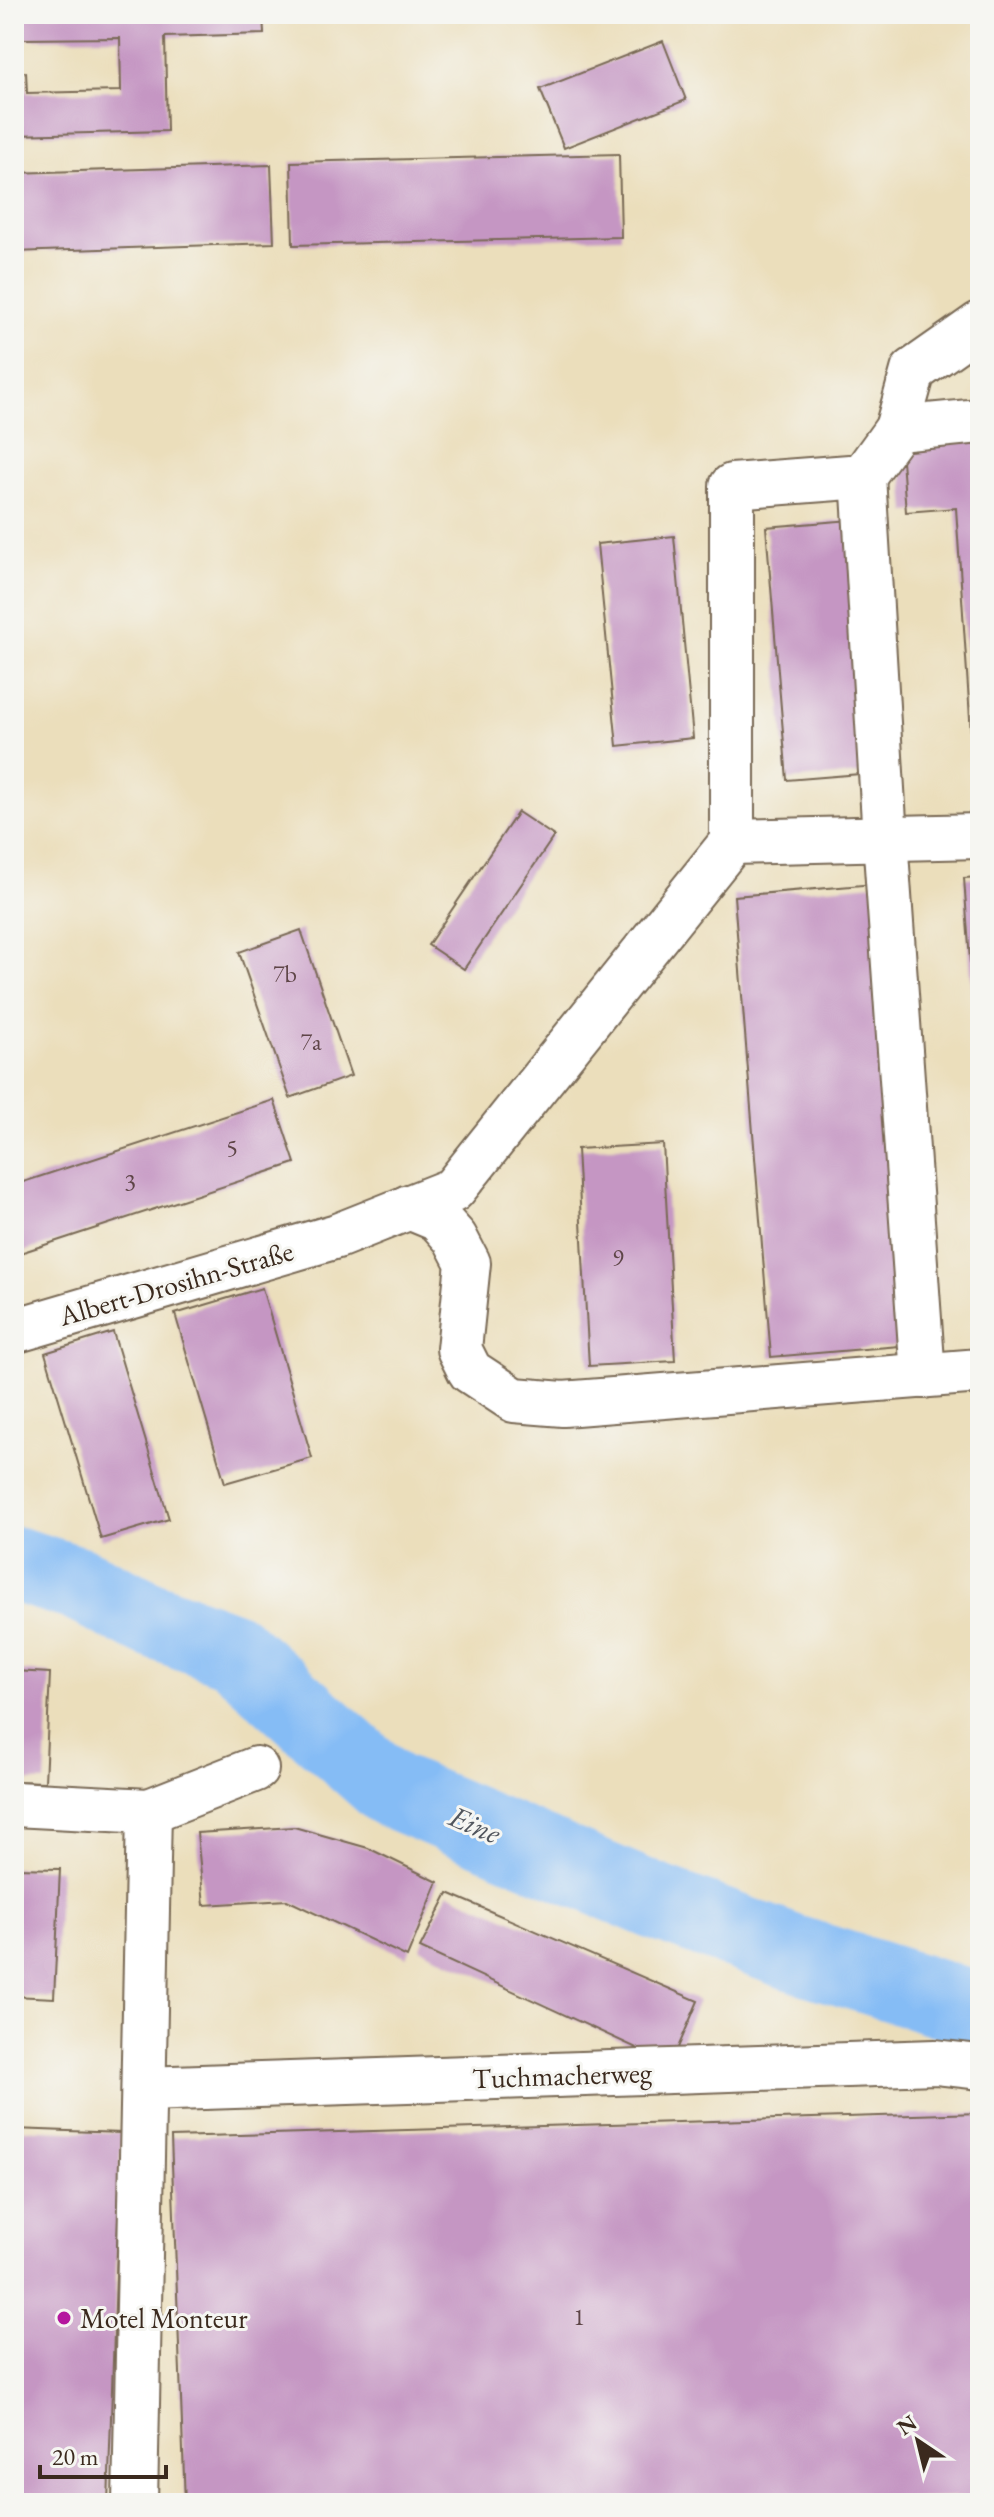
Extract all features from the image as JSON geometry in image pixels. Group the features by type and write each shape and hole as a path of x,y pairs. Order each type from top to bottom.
{"street":[{"path":"923,1376 863,476 897,429 913,371 980,324"},
{"path":"897,429 980,421"},
{"path":"863,476 732,486 732,842 980,836"},
{"name":"Albert-Drosihn-Straße","path":"14,1331 337,1236 453,1190 732,842"},
{"path":"409,1207 438,1219 455,1238 468,1263 459,1349 470,1371 514,1400 563,1404 980,1371"},
{"path":"14,1804 149,1811 256,1769"},
{"path":"135,2503 149,1811"},
{"name":"Tuchmacherweg","path":"144,2089 919,2063 980,2067"}],"building":[{"path":"21,14 263,14 264,34 165,37 167,131 14,135 14,73 26,72 27,93 121,91 120,38 21,39"},
{"path":"663,41 686,100 564,148 540,89"},
{"path":"619,154 621,237 293,245 291,162"},
{"path":"271,165 274,243 14,252 14,173"},
{"path":"980,440 980,762 973,763 956,508 906,512 901,447"},
{"path":"851,520 872,773 787,780 766,527"},
{"path":"674,536 693,738 617,746 597,544"},
{"path":"518,812 554,836 464,969 428,945"},
{"path":"980,877 980,1072 978,1072 964,878"},
{"path":"874,884 911,1345 771,1357 734,896"},
{"path":"301,930 351,1076 290,1098 239,952"},
{"path":"274,1100 295,1163 14,1255 14,1185"},
{"path":"663,1144 675,1361 589,1366 577,1149"},
{"path":"262,1288 312,1458 225,1483 175,1314"},
{"path":"113,1332 169,1519 101,1539 45,1353"},
{"path":"14,1671 50,1673 45,1782 14,1781"},
{"path":"294,1827 368,1848 438,1882 407,1957 287,1900 204,1905 197,1833"},
{"path":"14,1868 60,1869 54,1998 14,1996"},
{"path":"448,1893 698,2001 671,2064 420,1948"},
{"path":"980,2113 980,2497 794,2503 185,2503 171,2137"},
{"name":"Motel Monteur","path":"14,2129 121,2133 108,2503 14,2503"}],"waterway":[{"name":"Eine","path":"14,1564 76,1583 152,1620 233,1650 389,1789 656,1902 791,1952 980,2011"}],"place":[{"name":"Motel Monteur","path":"64,2318"}]}
